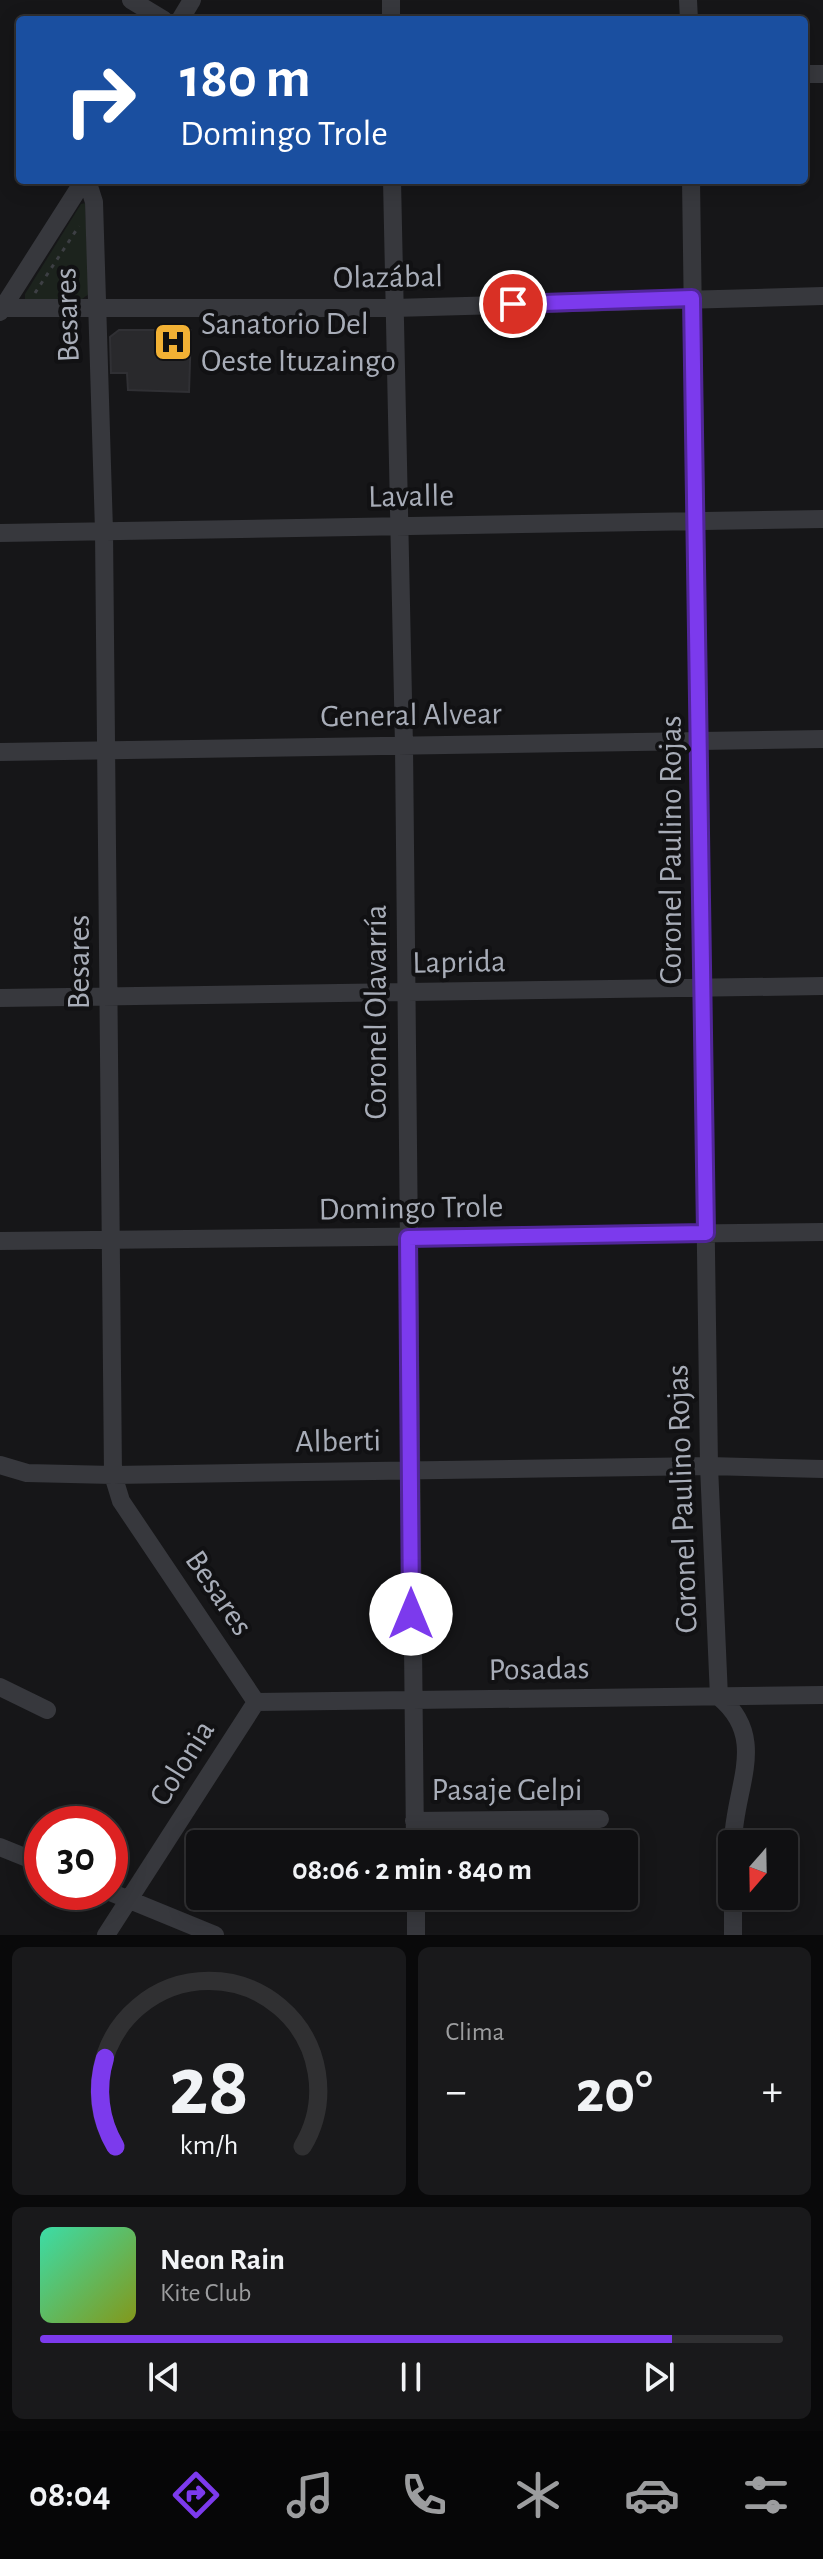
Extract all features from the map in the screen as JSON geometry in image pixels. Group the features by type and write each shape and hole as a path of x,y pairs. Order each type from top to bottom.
{"street":[{"path":"131,0 157,16"},
{"path":"1,309 82,184"},
{"name":"Besares","path":"87,184 94,202 104,531 113,1475 121,1501 256,1702"},
{"name":"Coronel Olavarría","path":"392,184 404,746 414,1830"},
{"name":"Coronel Paulino Rojas","path":"691,184 709,1466 719,1697"},
{"name":"Olazábal","path":"1,309 394,308 823,296"},
{"name":"Lavalle","path":"0,533 823,519"},
{"name":"General Alvear","path":"0,752 823,739"},
{"name":"Laprida","path":"0,998 823,986"},
{"name":"Domingo Trole","path":"0,1241 823,1232"},
{"name":"Alberti","path":"0,1465 27,1473 113,1475 709,1466 823,1469"},
{"path":"0,1687 47,1710"},
{"name":"Posadas","path":"256,1702 823,1695"},
{"path":"719,1697 739,1716 746,1744 746,1763 734,1813 733,1830"},
{"name":"Colonia","path":"106,1935 256,1702"},
{"name":"Pasaje Gelpi","path":"414,1821 600,1819"},
{"path":"0,1847 24,1857"},
{"path":"129,1900 215,1935"},
{"path":"416,1910 416,1935"},
{"path":"733,1910 733,1935"}],"path":[{"path":"24,310 94,202"}],"shaded area":[{"path":"85,203 89,294 82,299 25,299 25,294 81,204"}],"building":[{"path":"119,330 191,330 189,392 128,390 127,373 111,373 110,337"}],"place":[{"name":"Sanatorio Del Oeste Ituzaingo","path":"173,342"}],"route":[{"path":"411,1614 408,1238 706,1233 692,298 513,304"}]}
